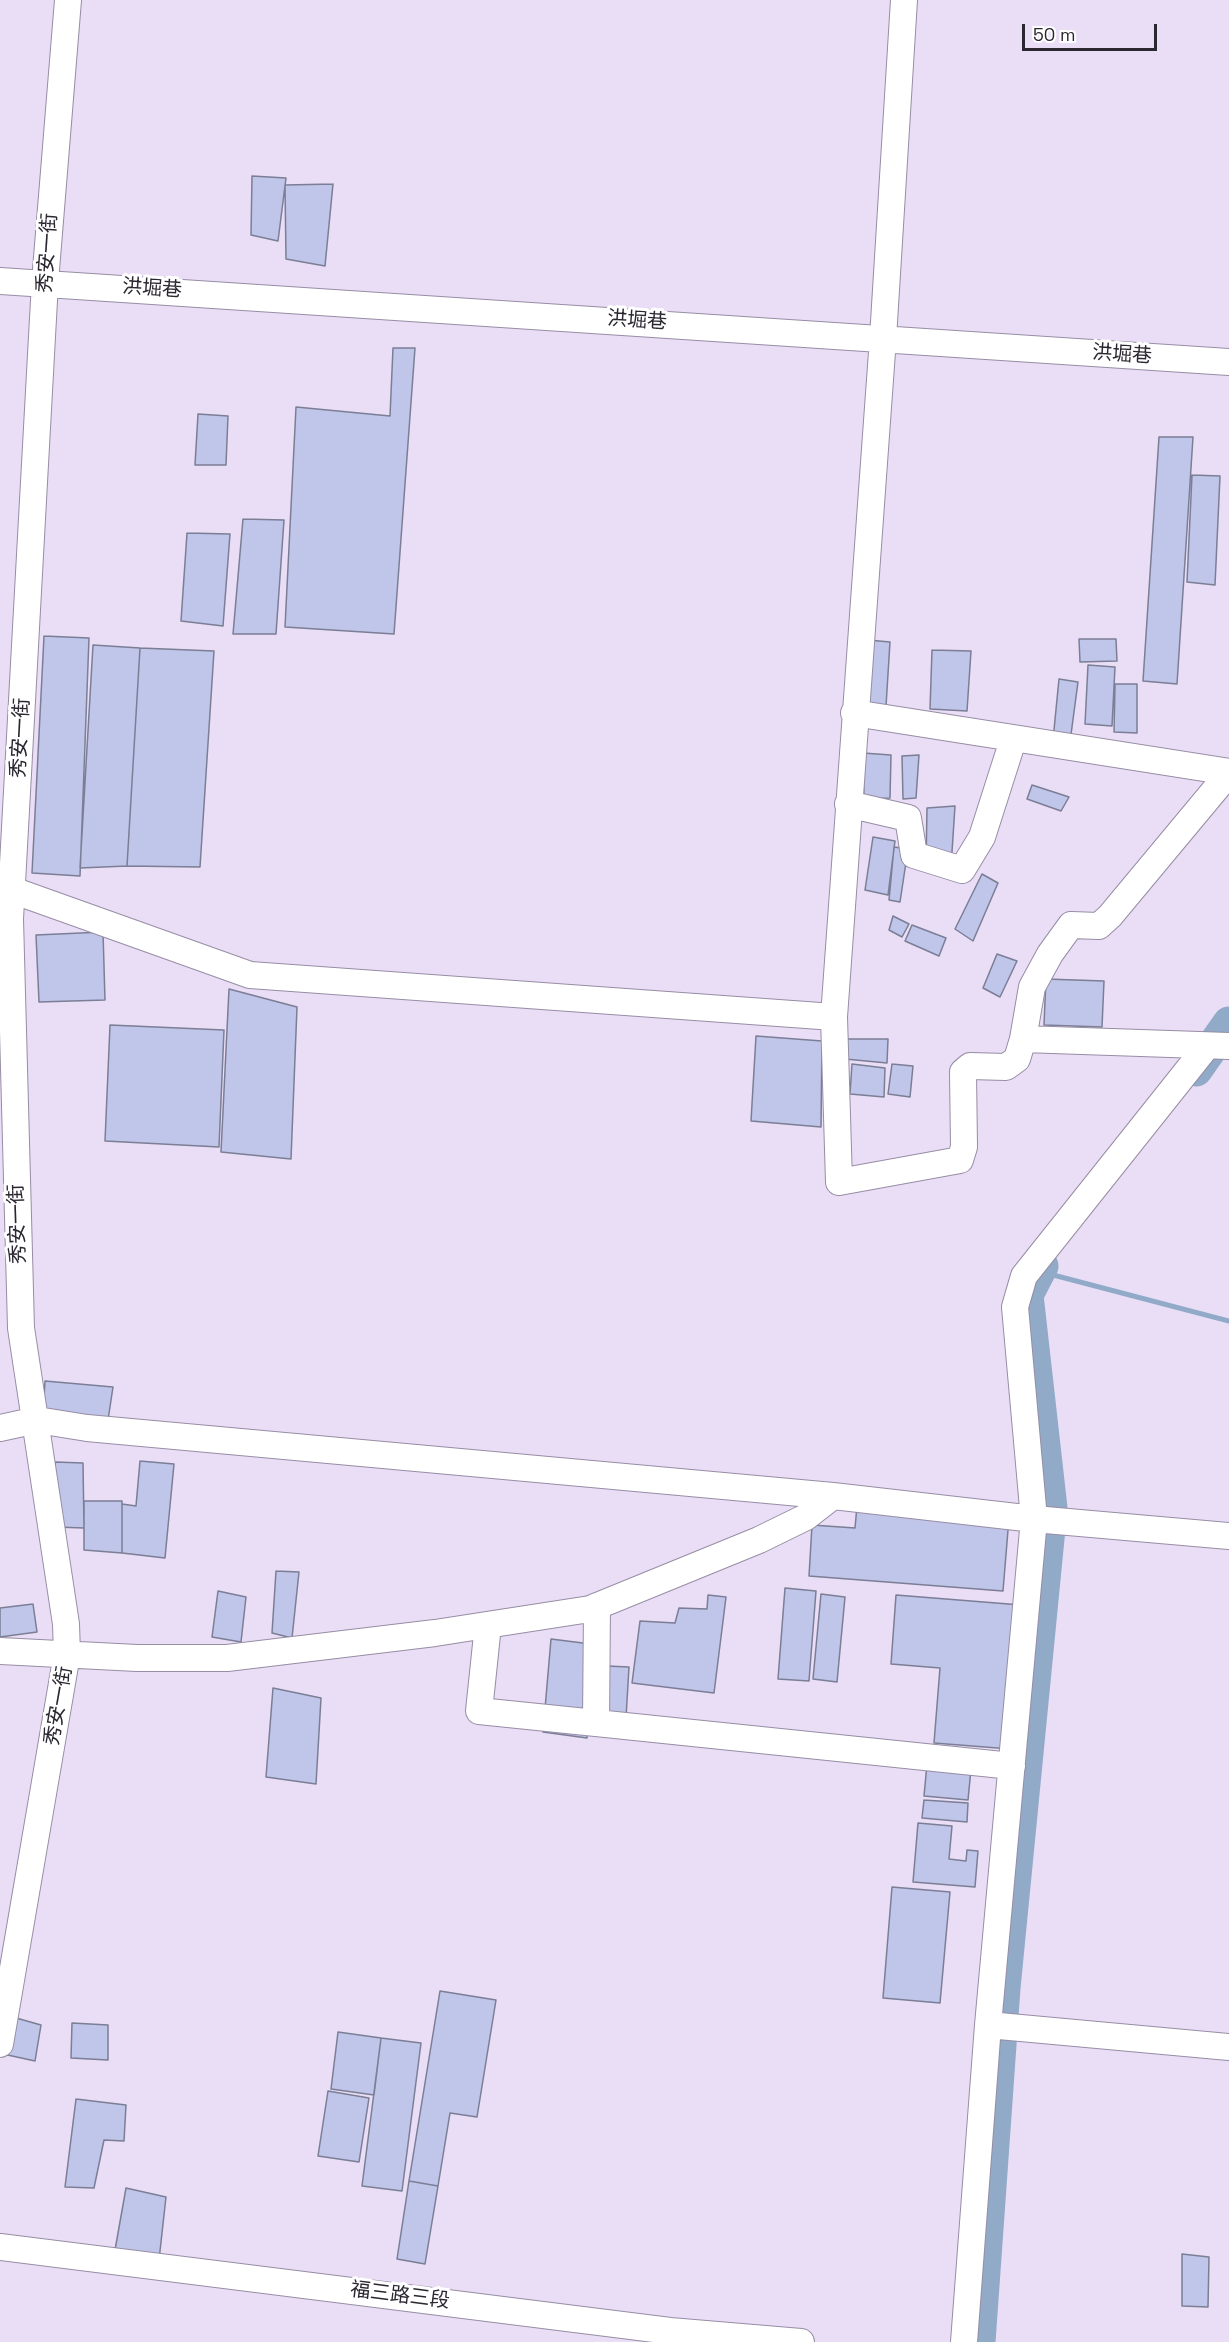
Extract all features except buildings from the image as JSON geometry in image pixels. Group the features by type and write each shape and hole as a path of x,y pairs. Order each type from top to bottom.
{"street":[{"name":"秀安一街","path":"0,2044 67,1654 66,1624 37,1420 21,1328 5,917 12,890 45,282 68,0"},
{"path":"904,0 883,338 854,713 834,1017 839,1182 960,1160 964,1147 963,1072 970,1066 1006,1067 1017,1059 1032,987 1050,954 1071,925 1099,926 1110,916 1229,772"},
{"name":"洪堀巷","path":"0,281 45,282 1229,362"},
{"path":"854,713 1013,740 1229,772"},
{"path":"848,804 908,818 914,855 962,870 982,837 1013,740"},
{"path":"12,890 250,975 834,1017"},
{"path":"1023,1039 1218,1046"},
{"path":"964,2342 988,2025 1034,1519 1015,1307 1024,1276 1218,1046"},
{"path":"0,1428 37,1420 87,1428 833,1496 1034,1519 1229,1536"},
{"path":"0,1651 137,1658 227,1658 338,1646 488,1625 597,1606 759,1540 806,1516 833,1496"},
{"path":"596,1723 597,1606"},
{"path":"488,1625 479,1711 1012,1766"},
{"path":"988,2025 1229,2047"},
{"name":"福三路三段","path":"0,2247 630,2334 801,2342"}],"waterway":[{"path":"1196,1070 1229,1023"},
{"path":"979,2342 1004,1988 1051,1508 1027,1295 1042,1266"},
{"path":"1038,1271 1229,1321"}]}
